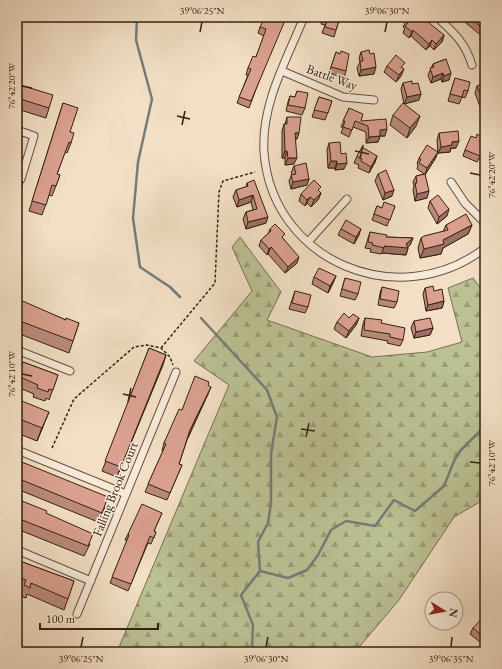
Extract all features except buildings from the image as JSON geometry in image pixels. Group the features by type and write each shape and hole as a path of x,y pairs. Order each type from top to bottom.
{"street":[{"path":"304,17 270,100 264,136 266,169 271,185 281,209 298,232 308,242 332,260 348,268 364,273 392,278 421,277 444,271 467,261 485,248"},
{"path":"437,17 461,40 468,52 472,65"},
{"name":"Battle Way","path":"282,71 343,97 374,100"},
{"path":"17,130 34,136 21,179 17,178"},
{"path":"451,182 465,203 485,223"},
{"path":"308,242 347,199"},
{"path":"17,350 70,371"},
{"name":"Falling Brook Court","path":"77,614 175,369"},
{"path":"17,450 126,494"},
{"path":"17,550 91,581"}],"path":[{"path":"161,348 215,283 220,192 223,181 255,172"},
{"path":"52,448 74,399 134,347 147,345 161,348 170,357 175,369"}],"green space":[{"path":"240,237 281,292 267,320 372,357 427,352 462,342 448,288 473,278 485,294 485,499 454,517 399,600 355,652 117,652 229,385 194,361 252,291 232,247"}],"waterway":[{"path":"137,17 136,40 152,99 138,162 133,218 140,267 170,287 180,297"},
{"path":"201,318 267,390 277,417 271,454 271,503 268,523 258,542 260,571 241,595 253,625 252,648 232,652"},
{"path":"260,571 288,578 307,570 318,555 331,530 346,521 375,526 394,500 415,511 444,486 454,461 460,451 485,426"}],"railway":[{"path":"17,647 29,652"}]}
